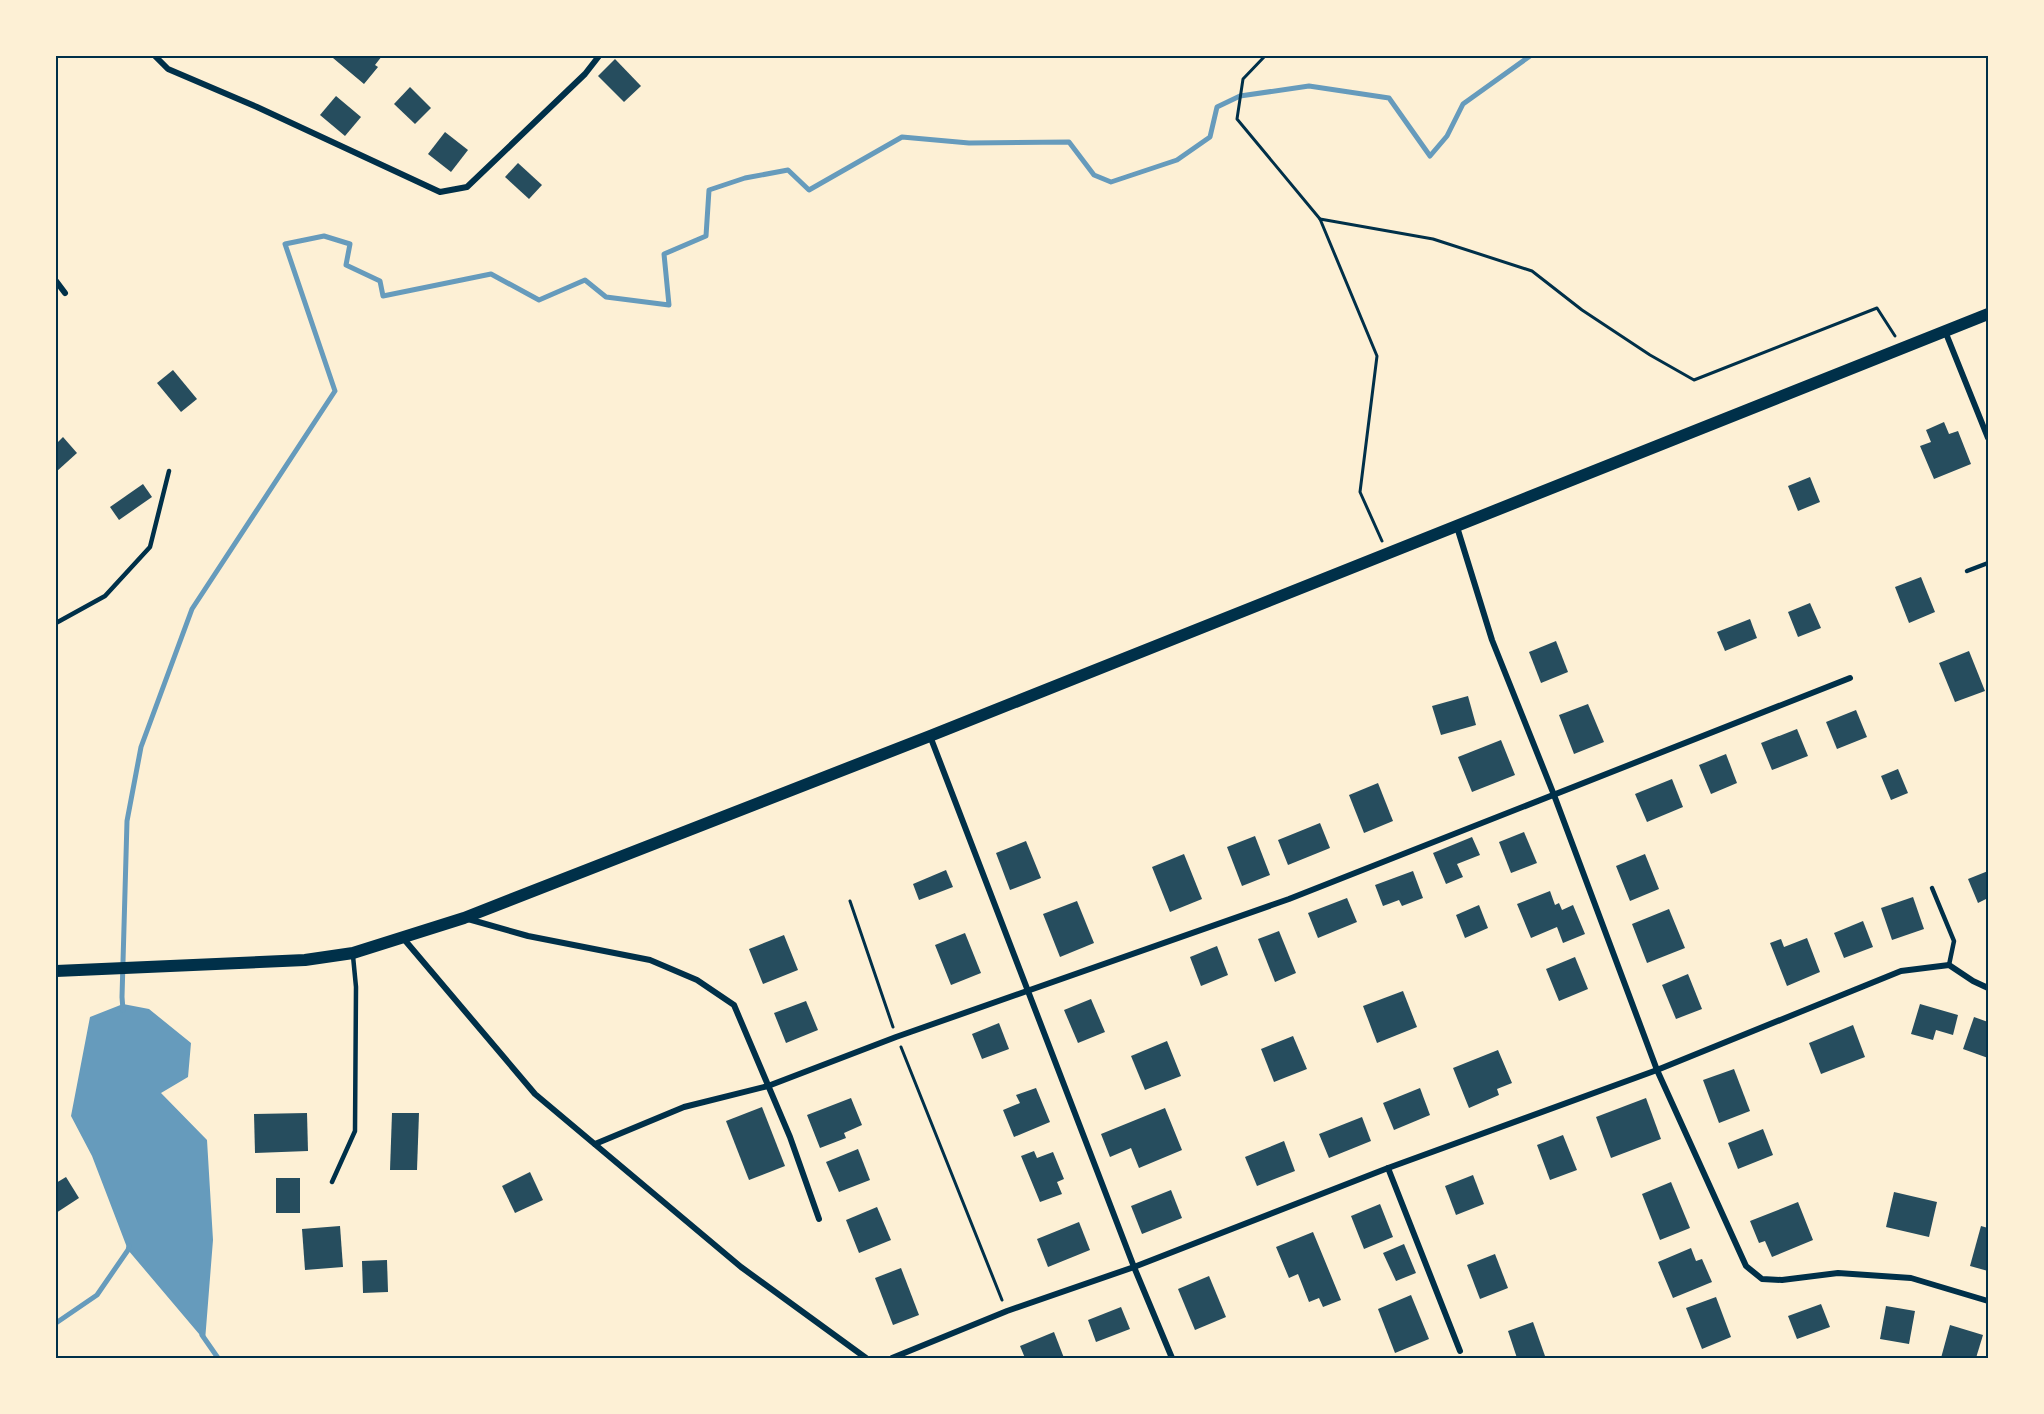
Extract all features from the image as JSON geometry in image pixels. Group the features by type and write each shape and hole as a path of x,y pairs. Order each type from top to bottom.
{"main road":[{"path":"56,971 305,960 353,953 464,918 930,736 1989,314"}],"street":[{"path":"155,56 168,69 257,107 440,192 467,187 585,74 599,56"},
{"path":"56,281 65,293"},
{"path":"1945,331 1989,438"},
{"path":"1456,527 1492,640 1554,795 1658,1070 1746,1266 1762,1279 1782,1280 1838,1273 1911,1278 1989,1301"},
{"path":"595,1144 684,1107 768,1086 896,1037 1289,898 1850,678"},
{"path":"930,736 1027,992 1172,1359"},
{"path":"464,918 528,936 650,960 697,980 734,1005 790,1137 819,1219"},
{"path":"403,938 535,1094 741,1267 866,1359"},
{"path":"891,1359 1006,1311 1134,1267 1388,1168 1658,1070 1900,971 1949,964 1973,981 1989,988"},
{"path":"1388,1168 1460,1351"}],"lane":[{"path":"56,623 105,596 150,547 169,471"},
{"path":"1966,571 1989,563"},
{"path":"1932,888 1954,941 1949,964"},
{"path":"332,1182 355,1131 356,987 353,953"}],"path":[{"path":"1264,56 1243,79 1237,119 1320,219 1377,356 1360,492 1388,554"},
{"path":"1320,219 1433,239 1532,271 1582,310 1650,355 1694,380 1877,308 1903,348"},
{"path":"850,901 896,1037 925,1103 1006,1311"}],"water":[{"path":"123,1004 149,1009 191,1043 188,1077 161,1093 207,1140 213,1240 205,1341 128,1250 92,1156 71,1116 90,1017"}],"building":[{"path":"335,56 382,56 375,65 378,67 364,84 333,58"},
{"path":"615,59 641,86 624,102 598,76"},
{"path":"410,87 431,108 415,124 394,104"},
{"path":"336,96 361,117 345,136 320,115"},
{"path":"445,132 468,150 451,172 428,154"},
{"path":"518,163 542,185 529,199 505,177"},
{"path":"173,370 197,399 181,412 157,383"},
{"path":"1944,422 1949,434 1958,431 1971,464 1934,479 1920,446 1931,442 1926,430"},
{"path":"63,437 77,453 56,472 56,444"},
{"path":"1810,477 1820,502 1798,511 1788,486"},
{"path":"143,484 152,497 119,520 110,507"},
{"path":"1921,577 1935,612 1909,623 1895,587"},
{"path":"1810,603 1821,628 1798,637 1788,612"},
{"path":"1750,619 1757,638 1725,651 1717,632"},
{"path":"1556,641 1568,672 1541,683 1529,652"},
{"path":"1969,651 1985,691 1955,702 1939,663"},
{"path":"1468,696 1476,725 1441,735 1432,706"},
{"path":"1588,704 1604,742 1574,754 1559,715"},
{"path":"1856,710 1867,737 1837,749 1826,722"},
{"path":"1797,729 1808,756 1772,770 1761,743"},
{"path":"1501,740 1515,775 1472,792 1458,757"},
{"path":"1726,754 1737,783 1711,794 1699,765"},
{"path":"1898,769 1908,793 1891,800 1881,776"},
{"path":"1672,779 1683,807 1647,822 1635,794"},
{"path":"1378,783 1393,821 1364,833 1349,795"},
{"path":"1320,823 1330,848 1288,865 1278,840"},
{"path":"1524,832 1537,863 1511,873 1499,842"},
{"path":"1255,836 1270,875 1242,886 1227,847"},
{"path":"1472,837 1480,855 1457,864 1463,877 1446,884 1433,853"},
{"path":"1026,841 1041,878 1010,890 996,853"},
{"path":"1184,854 1202,899 1170,912 1152,867"},
{"path":"1645,854 1659,889 1630,901 1616,866"},
{"path":"946,870 953,887 919,900 913,884"},
{"path":"1413,871 1423,898 1402,906 1399,900 1383,906 1375,885"},
{"path":"1988,871 1988,898 1978,903 1968,879"},
{"path":"1550,891 1555,905 1559,903 1562,910 1573,905 1585,934 1563,943 1557,927 1531,938 1517,904"},
{"path":"1913,897 1924,929 1892,940 1881,908"},
{"path":"1347,898 1357,922 1318,938 1308,913"},
{"path":"1077,901 1094,943 1060,957 1043,914"},
{"path":"1479,905 1488,928 1465,938 1456,915"},
{"path":"1669,909 1685,948 1647,963 1632,924"},
{"path":"1863,921 1873,947 1844,958 1834,933"},
{"path":"1279,931 1296,973 1275,982 1258,939"},
{"path":"965,933 981,973 951,985 935,945"},
{"path":"784,935 798,970 763,984 749,949"},
{"path":"1807,938 1820,972 1787,986 1770,943 1781,939 1784,947"},
{"path":"1217,946 1228,975 1201,986 1190,957"},
{"path":"1575,957 1588,989 1559,1001 1546,969"},
{"path":"1688,974 1702,1009 1676,1019 1662,985"},
{"path":"1403,991 1417,1027 1377,1043 1363,1006"},
{"path":"1091,999 1105,1032 1078,1043 1064,1010"},
{"path":"806,1001 818,1030 786,1043 774,1013"},
{"path":"1920,1004 1958,1015 1953,1035 1936,1030 1933,1040 1911,1034"},
{"path":"1974,1017 1988,1022 1988,1058 1963,1049"},
{"path":"999,1023 1009,1049 982,1059 972,1034"},
{"path":"1853,1025 1865,1057 1821,1074 1809,1043"},
{"path":"1293,1036 1307,1069 1274,1082 1261,1049"},
{"path":"1167,1041 1181,1076 1145,1090 1131,1056"},
{"path":"1498,1050 1512,1083 1497,1089 1499,1095 1469,1108 1453,1068"},
{"path":"1734,1069 1750,1111 1719,1123 1703,1080"},
{"path":"1036,1088 1050,1122 1014,1137 1003,1110 1020,1103 1016,1095"},
{"path":"1420,1088 1430,1115 1394,1130 1383,1103"},
{"path":"851,1098 862,1125 844,1133 846,1138 820,1148 807,1115"},
{"path":"1646,1098 1661,1139 1611,1158 1596,1117"},
{"path":"762,1107 785,1166 749,1180 726,1121"},
{"path":"1165,1108 1182,1150 1139,1168 1131,1148 1110,1157 1101,1134"},
{"path":"307,1113 308,1151 255,1153 254,1114"},
{"path":"392,1113 419,1113 417,1170 390,1170"},
{"path":"1362,1117 1371,1141 1329,1158 1319,1134"},
{"path":"1763,1129 1773,1155 1738,1169 1728,1143"},
{"path":"1563,1135 1577,1170 1550,1180 1537,1145"},
{"path":"1284,1141 1295,1171 1257,1186 1245,1157"},
{"path":"858,1149 870,1180 839,1192 826,1162"},
{"path":"1034,1151 1037,1158 1053,1152 1064,1179 1057,1182 1062,1194 1040,1202 1021,1156"},
{"path":"530,1172 543,1200 515,1213 502,1186"},
{"path":"1473,1175 1484,1204 1456,1215 1445,1186"},
{"path":"66,1177 79,1198 56,1213 56,1183"},
{"path":"276,1178 300,1178 300,1213 276,1213"},
{"path":"1671,1182 1690,1228 1660,1240 1642,1194"},
{"path":"1171,1190 1182,1218 1142,1234 1131,1206"},
{"path":"1894,1192 1937,1202 1929,1237 1886,1227"},
{"path":"1798,1202 1813,1240 1772,1257 1765,1241 1759,1243 1750,1221"},
{"path":"1380,1204 1393,1237 1364,1249 1351,1216"},
{"path":"877,1207 891,1240 859,1253 846,1220"},
{"path":"1079,1222 1090,1250 1048,1267 1037,1239"},
{"path":"340,1226 343,1267 305,1270 302,1229"},
{"path":"1981,1226 1988,1228 1988,1271 1970,1266"},
{"path":"1313,1232 1341,1300 1323,1307 1319,1298 1309,1302 1298,1274 1289,1278 1276,1247"},
{"path":"1404,1244 1416,1273 1396,1281 1383,1253"},
{"path":"1691,1248 1696,1261 1702,1259 1712,1282 1673,1298 1658,1262"},
{"path":"1495,1254 1508,1288 1480,1299 1467,1265"},
{"path":"387,1260 388,1292 363,1293 362,1261"},
{"path":"901,1268 919,1315 893,1325 875,1278"},
{"path":"1209,1276 1226,1317 1195,1330 1178,1289"},
{"path":"1411,1295 1429,1339 1395,1353 1378,1309"},
{"path":"1716,1297 1731,1337 1702,1349 1686,1308"},
{"path":"1821,1304 1830,1327 1797,1339 1788,1316"},
{"path":"1886,1306 1915,1311 1909,1344 1880,1339"},
{"path":"1121,1307 1130,1329 1096,1342 1088,1320"},
{"path":"1533,1322 1545,1356 1517,1358 1508,1331"},
{"path":"1950,1325 1983,1335 1976,1358 1941,1358"},
{"path":"1054,1332 1064,1358 1025,1358 1020,1346"}],"waterway":[{"path":"123,1010 127,821 141,747 192,609 335,391 285,244 324,236 350,244 346,265 380,281 383,296 491,274 539,300 585,280 606,297 669,305 664,254 706,236 709,190 745,178 788,170 809,190 902,137 969,143 1069,142 1094,175 1111,182 1177,160 1210,137 1217,107 1240,96 1309,86 1389,98 1430,156 1447,136 1463,104 1530,56"},
{"path":"56,1323 97,1295 129,1246"},
{"path":"202,1335 218,1358"}]}
